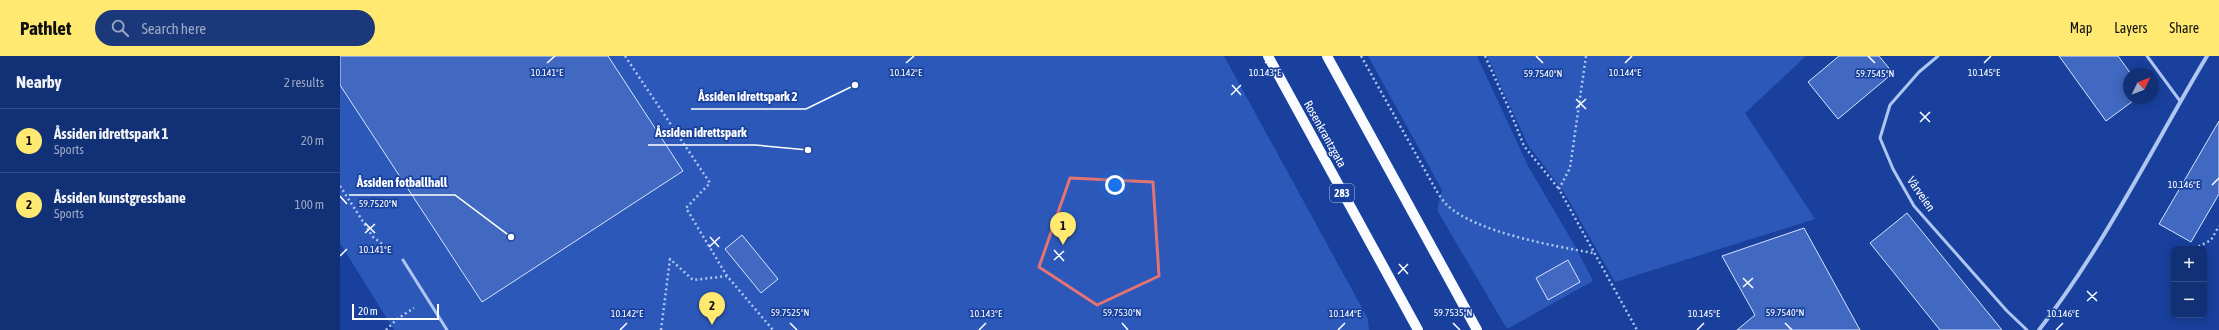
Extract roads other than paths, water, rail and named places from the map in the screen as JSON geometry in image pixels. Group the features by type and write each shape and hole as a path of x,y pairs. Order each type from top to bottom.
{"main road":[{"name":"Rosenkrantzgata","path":"1268,56 1418,330"},
{"path":"1327,56 1477,330"}],"street":[{"path":"2039,330 2082,273 2106,234 2180,101 2207,56"}],"lane":[{"name":"Vårveien","path":"1938,56 1919,72 1890,105 1880,138 1893,169 1914,206 2002,306 2027,330"},
{"path":"2147,56 2180,101"},
{"path":"403,260 447,330"}],"place":[{"name":"Åssiden idrettspark 2","path":"855,85"},
{"name":"Åssiden idrettspark","path":"808,150"},
{"name":"Åssiden fotballhall","path":"511,237"},
{"name":"Åssiden idrettspark 1","path":"1063,245"},
{"name":"Åssiden kunstgressbane","path":"712,325"}]}
